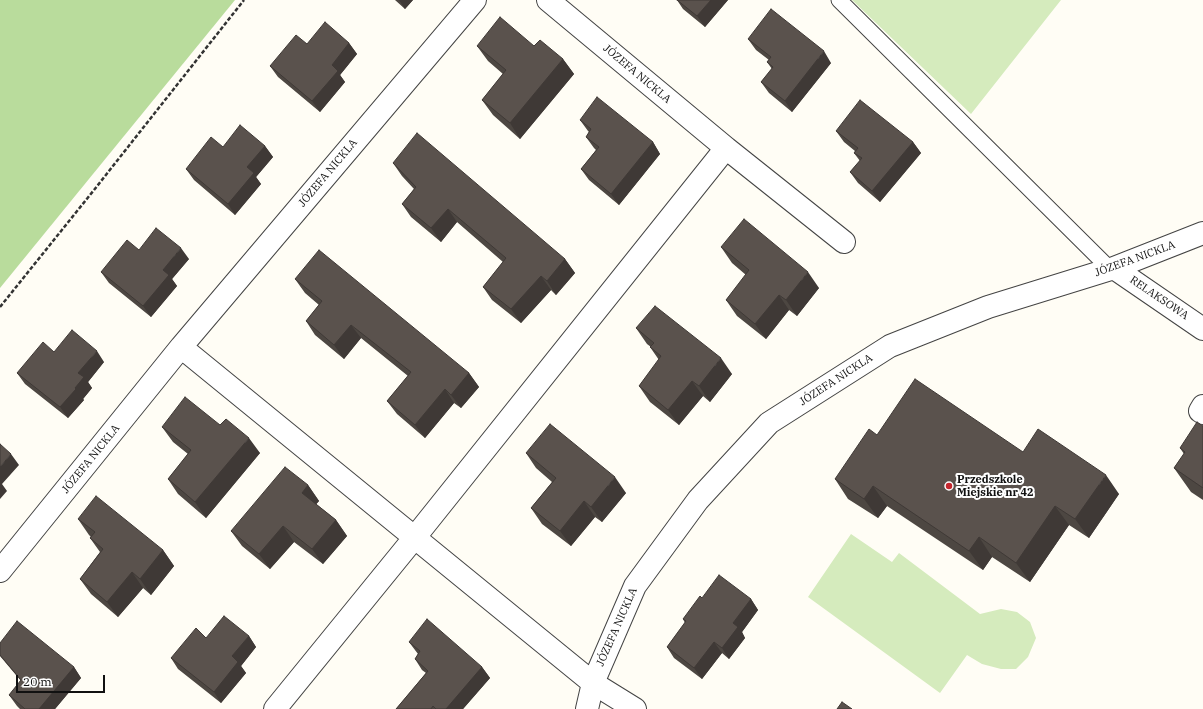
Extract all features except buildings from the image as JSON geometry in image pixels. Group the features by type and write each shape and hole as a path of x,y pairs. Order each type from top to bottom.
{"street":[{"name":"JÓZEFA NICKLA","path":"0,571 181,347 475,0"},
{"name":"JÓZEFA NICKLA","path":"548,0 726,148 844,242"},
{"path":"275,709 415,537 726,148"},
{"name":"JÓZEFA NICKLA","path":"587,709 593,683 635,586 698,500 770,423 890,346 988,307 1112,268 1203,233"},
{"name":"RELAKSOWA","path":"1112,268 1203,329"},
{"name":"JÓZEFA NICKLA","path":"181,347 593,683 635,709"},
{"path":"1203,406 1200,411 1203,413"}],"lane":[{"path":"839,0 1112,268"}],"path":[{"path":"0,307 244,0"}],"green space":[{"path":"0,0 235,0 0,288"},
{"path":"852,0 1061,0 971,114"},
{"path":"851,534 892,562 899,553 980,614 1001,609 1017,612 1030,622 1036,638 1028,657 1016,669 1001,669 982,664 967,655 940,693 808,597"}],"place":[{"name":"Przedszkole Miejskie nr 42","path":"949,486"}]}
